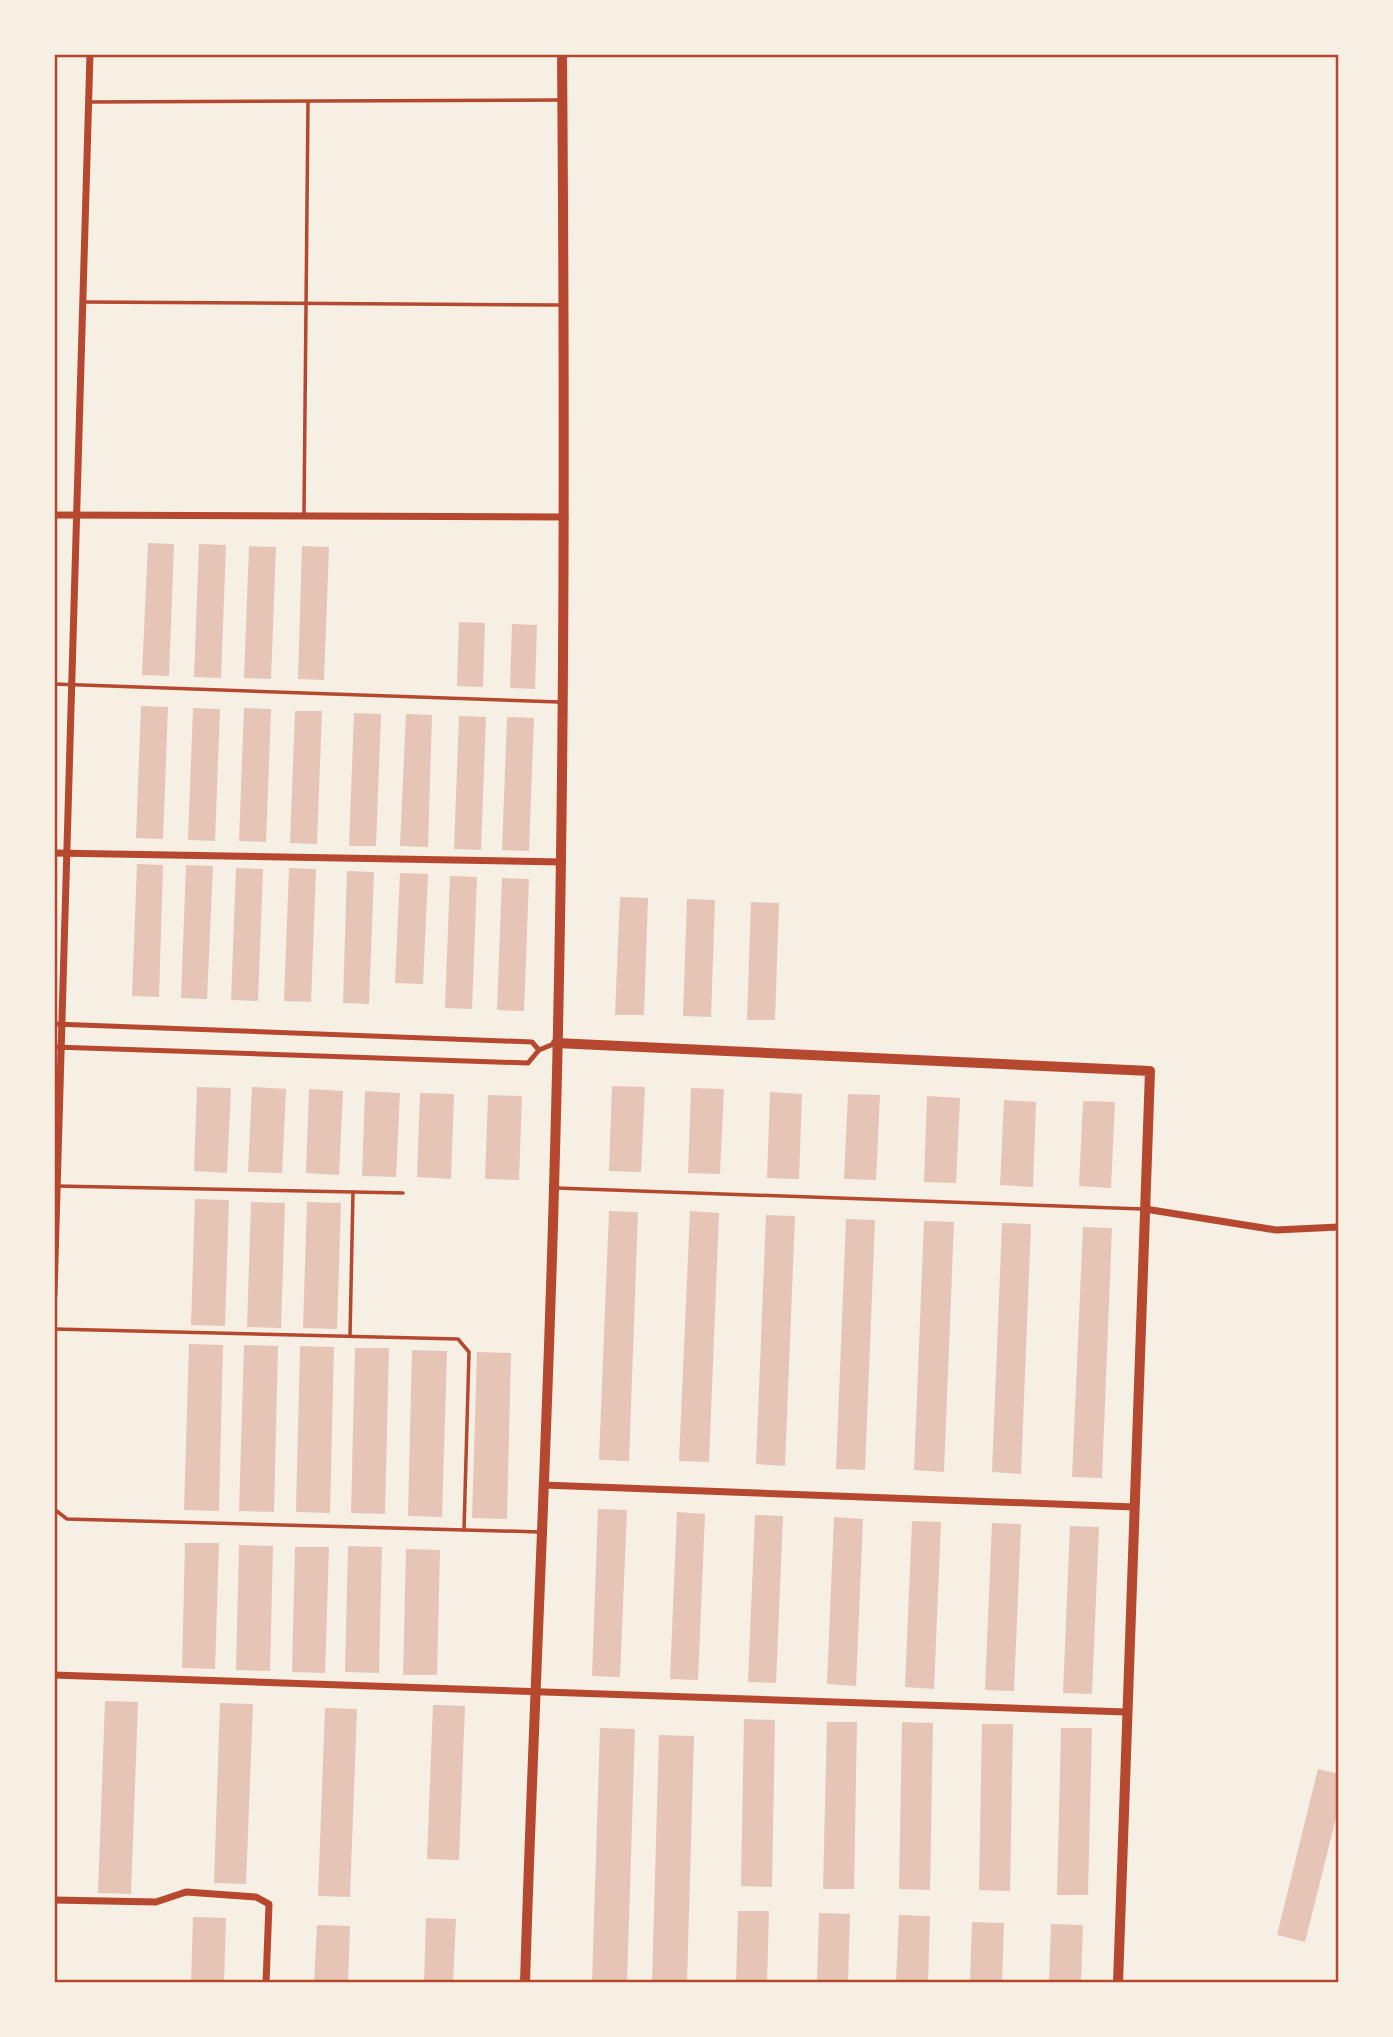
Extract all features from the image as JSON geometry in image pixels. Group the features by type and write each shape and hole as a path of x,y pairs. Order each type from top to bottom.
{"main road":[{"path":"525,1983 554,1188 562,862 565,517 562,54"}],"street":[{"path":"54,1295 58,1024 67,853 90,54"},
{"path":"54,514 565,517"},
{"path":"54,853 562,862"},
{"path":"58,1024 532,1042 539,1050"},
{"path":"58,1047 528,1063 539,1050 556,1042 1150,1071 1118,1983"},
{"path":"1145,1209 1276,1230 1339,1227"},
{"path":"542,1485 1134,1507"},
{"path":"54,1675 1126,1712"},
{"path":"54,1900 156,1902 186,1892 256,1897 269,1904 266,1983"}],"lane":[{"path":"89,102 562,100"},
{"path":"304,516 307,101"},
{"path":"83,302 564,305"},
{"path":"54,684 563,702"},
{"path":"56,1186 403,1193"},
{"path":"554,1188 1145,1209"},
{"path":"350,1336 353,1192"},
{"path":"54,1329 458,1339 469,1352 464,1530"},
{"path":"54,1509 67,1519 540,1532"}],"building":[{"path":"148,543 174,544 169,676 142,675"},
{"path":"199,544 226,545 221,678 194,677"},
{"path":"249,546 276,547 271,679 244,678"},
{"path":"302,546 329,547 324,680 298,679"},
{"path":"459,622 485,623 483,687 457,686"},
{"path":"512,624 537,625 535,689 510,688"},
{"path":"141,706 168,707 163,839 136,838"},
{"path":"193,708 220,709 215,841 188,840"},
{"path":"244,708 271,709 266,842 239,841"},
{"path":"295,711 322,711 317,844 290,843"},
{"path":"354,713 381,714 376,846 349,846"},
{"path":"406,714 432,715 428,847 400,846"},
{"path":"459,716 486,717 481,850 454,849"},
{"path":"507,717 534,718 529,851 502,850"},
{"path":"137,864 163,865 159,997 132,996"},
{"path":"186,865 213,866 207,999 181,998"},
{"path":"236,868 263,869 258,1001 231,1000"},
{"path":"289,868 316,869 311,1002 284,1001"},
{"path":"347,871 374,872 369,1004 343,1003"},
{"path":"400,873 428,874 423,984 395,983"},
{"path":"450,876 477,877 472,1009 445,1008"},
{"path":"502,878 529,879 524,1011 497,1010"},
{"path":"620,897 648,898 644,1015 615,1015"},
{"path":"687,899 715,900 711,1017 683,1016"},
{"path":"751,902 779,903 775,1020 747,1020"},
{"path":"612,1086 645,1087 641,1172 609,1171"},
{"path":"197,1087 231,1088 227,1173 194,1171"},
{"path":"252,1087 286,1089 282,1173 248,1172"},
{"path":"691,1088 724,1089 720,1174 688,1173"},
{"path":"309,1089 343,1091 339,1175 306,1173"},
{"path":"365,1091 400,1093 396,1177 362,1176"},
{"path":"770,1092 802,1094 799,1179 767,1178"},
{"path":"420,1093 454,1094 451,1179 417,1177"},
{"path":"848,1094 880,1095 876,1180 844,1179"},
{"path":"488,1095 522,1096 519,1180 485,1179"},
{"path":"927,1096 960,1098 956,1183 924,1182"},
{"path":"1004,1100 1036,1102 1033,1187 1000,1185"},
{"path":"1083,1101 1115,1102 1111,1188 1079,1186"},
{"path":"195,1199 229,1200 225,1326 191,1325"},
{"path":"251,1202 285,1203 281,1328 247,1327"},
{"path":"307,1202 341,1203 337,1329 303,1328"},
{"path":"609,1211 638,1212 629,1461 599,1460"},
{"path":"690,1211 719,1213 709,1462 679,1461"},
{"path":"766,1215 795,1216 785,1466 756,1464"},
{"path":"846,1219 875,1220 865,1470 836,1469"},
{"path":"924,1221 954,1222 944,1472 914,1470"},
{"path":"1002,1223 1031,1224 1021,1474 992,1472"},
{"path":"1083,1227 1112,1228 1102,1478 1072,1477"},
{"path":"189,1344 223,1345 219,1511 184,1510"},
{"path":"244,1345 278,1346 274,1512 239,1511"},
{"path":"300,1346 334,1347 330,1513 296,1512"},
{"path":"355,1348 389,1348 385,1514 351,1513"},
{"path":"412,1350 447,1351 442,1517 408,1516"},
{"path":"477,1352 511,1353 507,1519 472,1518"},
{"path":"598,1509 627,1510 620,1677 592,1676"},
{"path":"677,1512 705,1514 698,1680 670,1679"},
{"path":"755,1515 783,1516 776,1683 748,1682"},
{"path":"834,1517 863,1519 856,1686 827,1684"},
{"path":"912,1521 941,1522 934,1689 905,1687"},
{"path":"992,1523 1021,1524 1014,1691 985,1690"},
{"path":"1070,1526 1099,1527 1092,1694 1063,1693"},
{"path":"185,1543 219,1543 215,1669 182,1668"},
{"path":"239,1545 273,1546 270,1671 236,1670"},
{"path":"348,1546 382,1547 379,1673 345,1672"},
{"path":"295,1547 329,1547 325,1673 292,1672"},
{"path":"406,1549 440,1550 437,1675 403,1675"},
{"path":"105,1701 138,1702 131,1894 98,1893"},
{"path":"220,1703 253,1704 246,1884 214,1883"},
{"path":"433,1705 465,1706 459,1860 427,1859"},
{"path":"325,1708 357,1709 350,1897 318,1896"},
{"path":"744,1719 775,1720 772,1887 741,1886"},
{"path":"827,1722 857,1722 854,1889 823,1889"},
{"path":"902,1722 933,1723 930,1890 899,1889"},
{"path":"982,1724 1013,1724 1010,1891 979,1890"},
{"path":"600,1728 635,1729 627,1983 592,1983"},
{"path":"1061,1728 1092,1728 1088,1895 1057,1895"},
{"path":"659,1735 694,1736 687,1983 652,1983"},
{"path":"1318,1769 1339,1774 1339,1806 1305,1942 1277,1935"},
{"path":"738,1911 769,1911 767,1983 736,1983"},
{"path":"819,1913 850,1914 848,1983 817,1983"},
{"path":"899,1915 930,1916 928,1983 896,1983"},
{"path":"193,1917 226,1918 224,1983 191,1983"},
{"path":"426,1918 456,1919 453,1983 424,1983"},
{"path":"972,1922 1004,1923 1002,1983 970,1983"},
{"path":"1051,1924 1083,1925 1081,1983 1049,1983"},
{"path":"317,1925 350,1926 348,1983 314,1983"}]}
